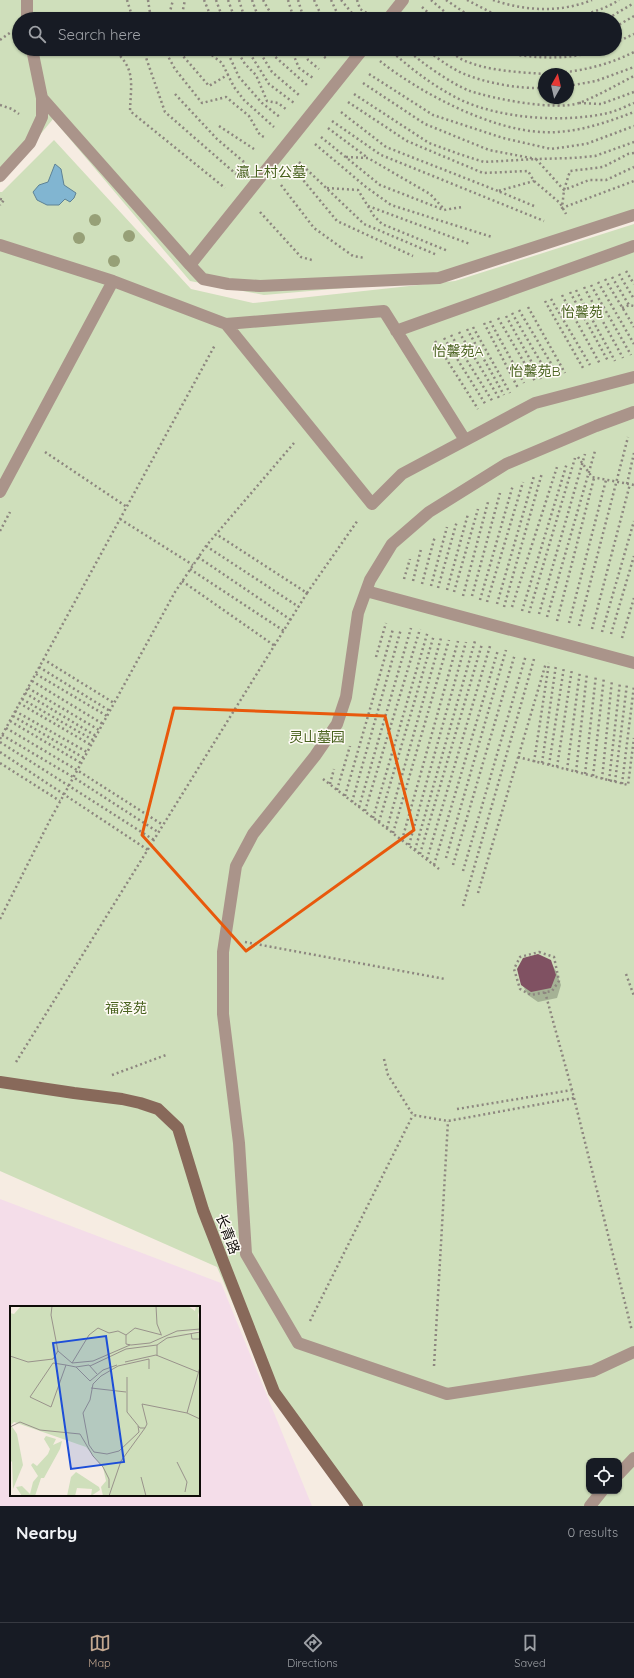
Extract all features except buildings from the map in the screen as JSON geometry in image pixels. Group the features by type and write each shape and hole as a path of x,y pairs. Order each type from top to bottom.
{"street":[{"path":"27,0 27,12"},
{"path":"394,12 404,0"},
{"path":"0,176 30,143 42,117 42,98 33,56"},
{"path":"190,266 357,56"},
{"path":"42,98 190,266 203,279 228,284 260,286 438,278 634,215"},
{"path":"0,245 112,281 226,324 384,311 464,440"},
{"path":"396,331 634,246"},
{"path":"0,492 112,281"},
{"path":"226,324 372,504 402,474 464,440 531,408 614,382"},
{"path":"634,412 506,464 429,512 392,544 370,580 358,613 346,697 337,724 307,766 254,834 236,866 223,952 223,1014 238,1143 246,1254 298,1343 447,1394 593,1371 634,1352"},
{"path":"366,591 594,652"},
{"name":"长青路","path":"0,1082 74,1094 122,1099 140,1103 158,1109 178,1128 203,1210 274,1392 356,1506"},
{"path":"622,1471 634,1458"},
{"path":"590,1506 600,1494"}],"path":[{"path":"127,0 131,12"},
{"path":"148,0 150,12"},
{"path":"170,12 173,0"},
{"path":"182,12 185,0"},
{"path":"204,0 209,12"},
{"path":"216,0 220,12"},
{"path":"228,0 232,12"},
{"path":"239,0 243,12"},
{"path":"252,0 256,12"},
{"path":"263,0 270,12"},
{"path":"288,0 292,12"},
{"path":"298,0 302,12"},
{"path":"314,0 320,12"},
{"path":"331,0 337,12"},
{"path":"340,0 351,12"},
{"path":"357,0 360,9 364,12"},
{"path":"432,0 445,12"},
{"path":"446,0 464,12"},
{"path":"467,0 490,12"},
{"path":"493,0 509,6 531,9 556,8 592,0"},
{"path":"588,12 620,0"},
{"path":"619,12 634,3"},
{"path":"622,23 634,16"},
{"path":"622,40 634,34"},
{"path":"574,71 585,70 624,57 634,52"},
{"path":"121,56 131,72 130,111 246,195"},
{"path":"145,56 165,112 246,195 301,257 316,261"},
{"path":"168,56 175,69 202,103 226,97 249,116 260,135 284,147 364,224 468,269"},
{"path":"183,56 209,86 229,74"},
{"path":"213,56 222,63 229,74 234,87 284,147 337,221 414,256"},
{"path":"229,56 239,77 262,103 283,120 301,127 346,157 380,185 444,210 462,207"},
{"path":"240,56 245,64 256,75 267,101 278,103 301,127 366,187 391,205 494,237"},
{"path":"262,56 272,72 315,109 381,155 576,234"},
{"path":"274,56 287,68 429,143 484,162 595,156 634,142"},
{"path":"294,56 299,68 407,142 449,161 483,173 528,171 534,181 549,192 560,203 576,234"},
{"path":"307,56 330,90 386,147 534,206"},
{"path":"322,56 349,66 376,79 433,115 504,138 551,149 586,144 634,126"},
{"path":"398,56 427,80 459,99 500,114 562,118 609,112 634,103"},
{"path":"416,56 435,72 470,91 507,100 551,105 578,103 601,104 634,92"},
{"path":"435,56 442,62 472,77 504,85 538,88"},
{"path":"458,56 486,67 538,74"},
{"path":"528,56 568,56"},
{"path":"376,57 397,74 454,106 489,120 524,131 544,133 582,129 634,112"},
{"path":"349,66 425,124 489,150 536,159 564,190"},
{"path":"574,85 596,81 634,67"},
{"path":"578,103 634,76"},
{"path":"175,94 217,138 264,172 314,228 353,256 368,258"},
{"path":"220,126 258,151 264,172"},
{"path":"562,208 564,190 570,171 603,166 628,154 634,153"},
{"path":"346,157 368,158 430,194 444,210"},
{"path":"564,190 589,180 606,180 634,167"},
{"path":"498,191 534,181"},
{"path":"562,208 634,181"},
{"path":"326,188 358,190 374,216 382,224 451,252"},
{"path":"0,199 4,200 0,205"},
{"path":"368,206 505,257"},
{"path":"536,224 541,220"},
{"path":"572,268 634,299"},
{"path":"572,268 634,306"},
{"path":"572,268 622,308 633,325"},
{"path":"572,268 634,344"},
{"path":"572,268 634,360"},
{"path":"572,268 626,363"},
{"path":"572,268 614,382"},
{"path":"572,268 614,382"},
{"path":"572,268 614,382"},
{"path":"572,268 614,382"},
{"path":"572,268 614,382"},
{"path":"471,304 531,408"},
{"path":"471,304 531,408"},
{"path":"471,304 531,408"},
{"path":"471,304 531,408"},
{"path":"471,304 531,408"},
{"path":"471,304 531,408"},
{"path":"471,304 531,408"},
{"path":"471,304 531,408"},
{"path":"471,304 531,408"},
{"path":"471,304 531,408"},
{"path":"471,304 531,408"},
{"path":"471,304 531,408"},
{"path":"471,304 531,408"},
{"path":"622,308 629,304"},
{"path":"0,739 226,324"},
{"path":"0,919 68,786 182,581 206,546 309,426"},
{"path":"578,630 618,482 628,436"},
{"path":"520,618 572,447 566,439"},
{"path":"545,624 596,445"},
{"path":"537,621 586,450"},
{"path":"42,451 127,507"},
{"path":"591,632 630,484 634,453"},
{"path":"528,619 576,454 592,477 630,484"},
{"path":"512,607 558,463"},
{"path":"502,614 543,468"},
{"path":"497,605 535,471"},
{"path":"485,609 525,475"},
{"path":"555,627 594,478"},
{"path":"480,601 515,479"},
{"path":"567,628 606,480"},
{"path":"472,598 502,487"},
{"path":"461,604 488,501"},
{"path":"13,1067 307,594 357,521 372,504"},
{"path":"452,600 478,508"},
{"path":"447,592 469,513"},
{"path":"120,519 193,565"},
{"path":"438,589 457,521"},
{"path":"601,635 634,521"},
{"path":"429,590 448,526"},
{"path":"420,589 437,530"},
{"path":"216,534 307,594"},
{"path":"411,588 423,543"},
{"path":"206,546 299,607"},
{"path":"402,586 412,552"},
{"path":"610,638 634,556"},
{"path":"198,557 291,620"},
{"path":"190,569 284,631"},
{"path":"182,581 275,646"},
{"path":"621,641 634,598"},
{"path":"359,807 411,628"},
{"path":"345,796 393,629"},
{"path":"352,802 401,629"},
{"path":"365,811 420,629"},
{"path":"415,850 509,630"},
{"path":"420,854 509,630"},
{"path":"446,858 509,630"},
{"path":"427,859 509,630"},
{"path":"434,865 509,630"},
{"path":"453,865 509,630"},
{"path":"463,871 509,630"},
{"path":"463,906 509,630"},
{"path":"373,818 428,631"},
{"path":"379,822 434,635"},
{"path":"387,828 441,638"},
{"path":"393,834 449,640"},
{"path":"402,840 458,641"},
{"path":"408,845 466,642"},
{"path":"478,893 518,757 594,652"},
{"path":"534,762 594,652"},
{"path":"542,763 594,652"},
{"path":"549,765 594,652"},
{"path":"557,767 594,652"},
{"path":"567,770 594,652"},
{"path":"576,772 594,652"},
{"path":"585,774 594,652"},
{"path":"592,776 594,652"},
{"path":"594,652 602,779"},
{"path":"594,652 609,781"},
{"path":"594,652 615,782"},
{"path":"44,659 114,703"},
{"path":"39,668 110,711"},
{"path":"36,674 107,716"},
{"path":"32,681 103,724"},
{"path":"622,784 634,686"},
{"path":"28,688 99,730"},
{"path":"25,693 96,736"},
{"path":"22,699 93,740"},
{"path":"20,704 91,745"},
{"path":"15,711 87,752"},
{"path":"13,716 84,758"},
{"path":"10,721 81,763"},
{"path":"6,728 77,770 163,825"},
{"path":"2,735 73,777 158,832"},
{"path":"518,757 628,785 634,738"},
{"path":"0,742 154,840"},
{"path":"0,752 148,850"},
{"path":"0,763 60,801"},
{"path":"307,766 438,868"},
{"path":"225,939 445,979"},
{"path":"539,952 554,957 559,981 552,991 545,992 531,995 520,989 514,969 520,958 539,952"},
{"path":"626,974 634,996"},
{"path":"545,992 572,1090 634,1337"},
{"path":"110,1075 166,1055"},
{"path":"384,1059 388,1075 413,1116"},
{"path":"10,1061 24,1063"},
{"path":"457,1109 572,1090"},
{"path":"413,1116 448,1121 574,1098"},
{"path":"298,1343 413,1116"},
{"path":"433,1390 448,1121"}],"highlighted area":[{"path":"174,708 385,716 414,830 246,951 142,835"}],"shaded area":[{"path":"0,1199 221,1283 312,1506 0,1506"}],"green space":[{"name":"瀛上村公墓","path":"0,0 634,0 634,219 448,279 264,295 190,281 53,119 0,183"},
{"name":"灵山墓园","path":"54,140 191,289 253,303 455,281 634,224 634,1506 352,1506 270,1389 217,1267 0,1171 0,192 2,192"}],"water":[{"path":"55,164 61,169 64,185 76,193 70,202 65,199 59,205 47,205 37,200 33,192 39,185 48,182"}],"park label":[{"name":"怡馨苑","path":"582,312"},
{"name":"怡馨苑A","path":"458,351"},
{"name":"怡馨苑B","path":"535,371"},
{"name":"福泽苑","path":"126,1008"}]}
